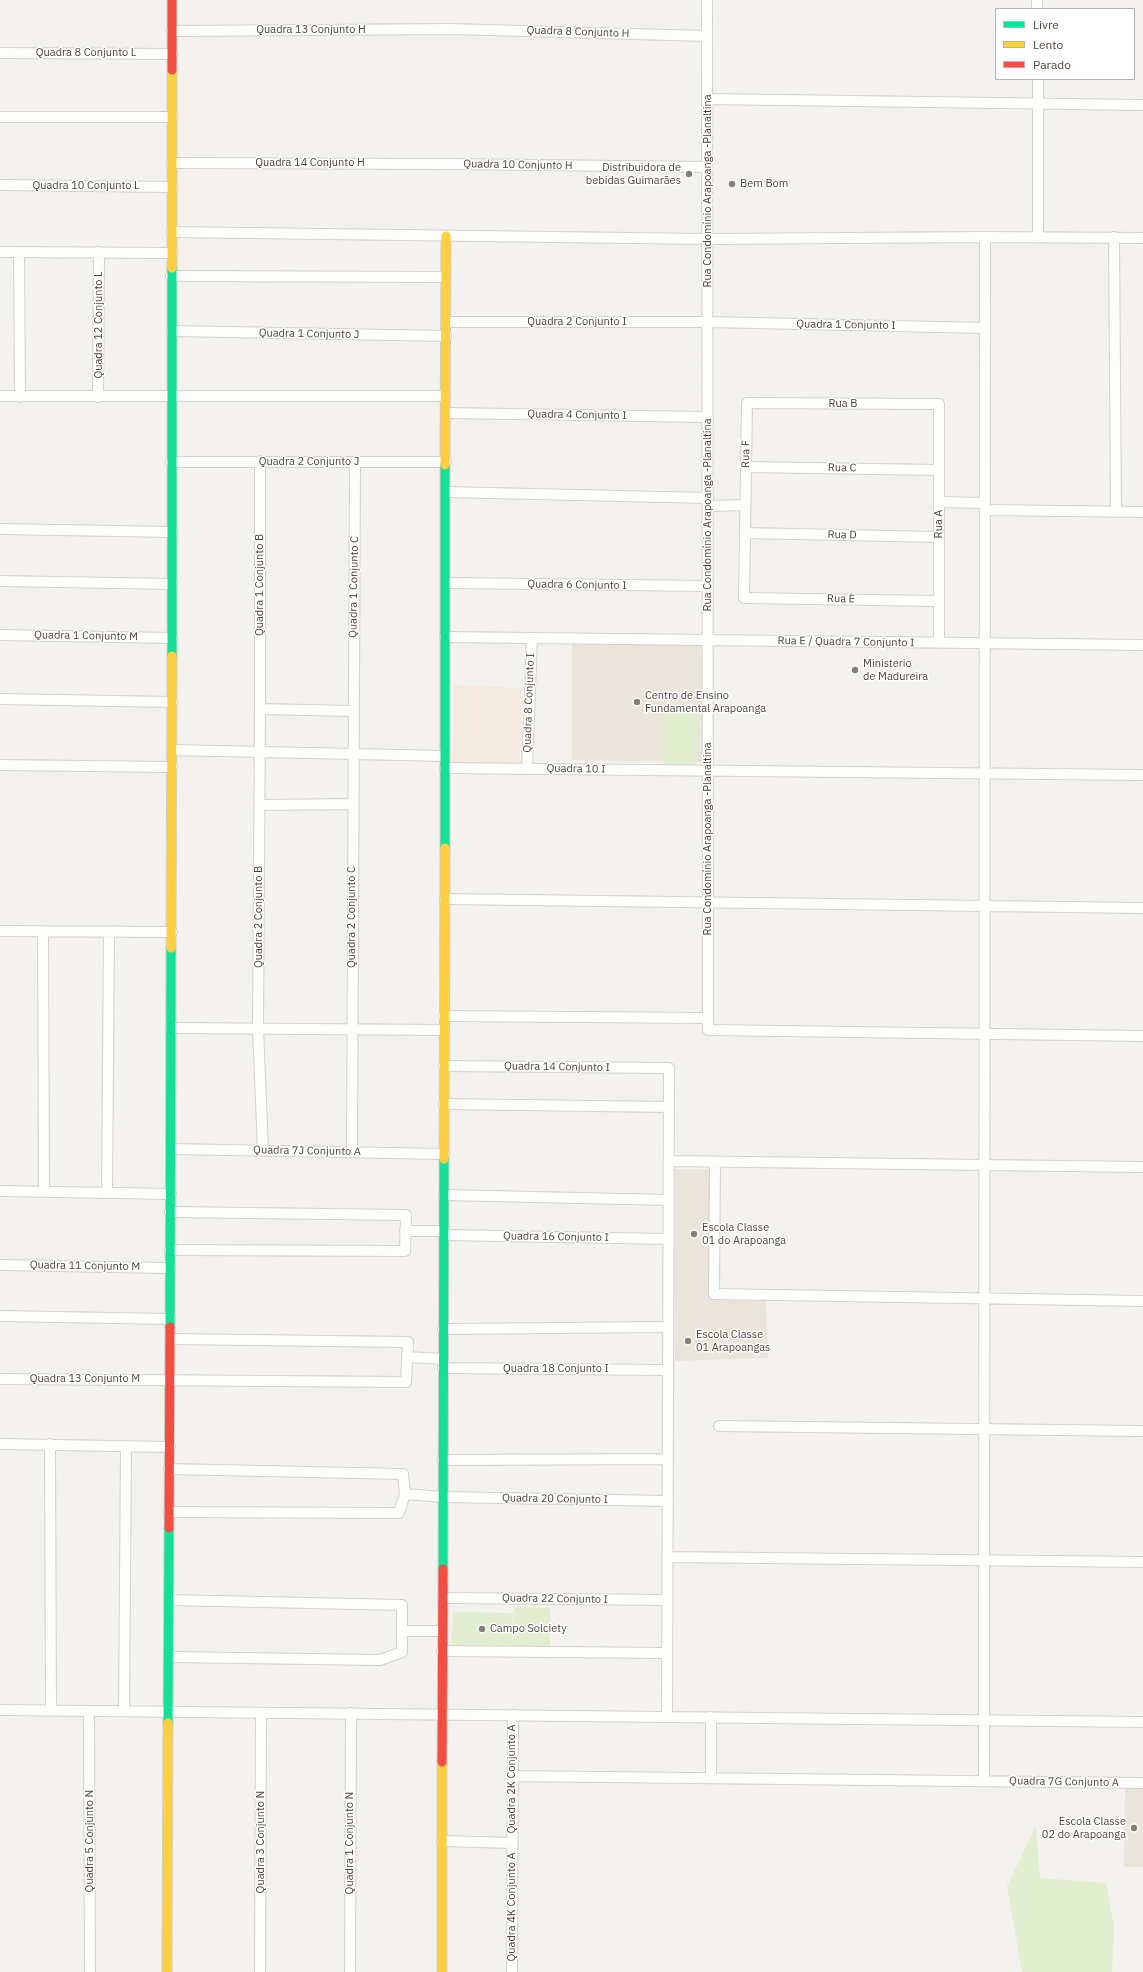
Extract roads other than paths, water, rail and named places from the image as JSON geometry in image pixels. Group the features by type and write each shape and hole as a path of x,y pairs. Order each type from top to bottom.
{"street":[{"path":"167,1972 172,932 172,0"},
{"name":"Rua Condomínio Arapoanga -Planaltina","path":"707,0 708,1030 984,1034"},
{"name":"Quadra 13 Conjunto H","path":"172,31 450,29"},
{"name":"Quadra 8 Conjunto H","path":"450,29 707,36"},
{"name":"Quadra 8 Conjunto L","path":"0,53 172,54"},
{"path":"1038,80 1038,237"},
{"path":"708,99 1143,105"},
{"path":"0,117 172,117"},
{"name":"Quadra 14 Conjunto H","path":"172,163 449,164"},
{"name":"Quadra 10 Conjunto H","path":"449,164 707,167"},
{"name":"Quadra 10 Conjunto L","path":"0,185 172,187"},
{"path":"172,232 707,239 985,237 1143,238"},
{"path":"442,1972 446,236"},
{"path":"984,1781 985,237"},
{"path":"1114,238 1116,512"},
{"path":"0,252 172,253"},
{"path":"19,252 20,397"},
{"name":"Quadra 12 Conjunto L","path":"98,397 99,252"},
{"path":"172,276 445,277"},
{"name":"Quadra 2 Conjunto I","path":"446,322 708,322"},
{"name":"Quadra 1 Conjunto I","path":"708,322 985,328"},
{"name":"Quadra 1 Conjunto J","path":"172,332 446,336"},
{"path":"0,396 445,396"},
{"name":"Rua B","path":"747,403 939,404"},
{"name":"Rua F","path":"744,598 747,403"},
{"name":"Rua A","path":"939,404 939,643"},
{"name":"Quadra 4 Conjunto I","path":"446,413 708,417"},
{"name":"Quadra 1 Conjunto B","path":"260,461 260,752"},
{"name":"Quadra 2 Conjunto J","path":"171,462 446,462"},
{"name":"Quadra 1 Conjunto C","path":"353,754 355,462"},
{"name":"Rua C","path":"746,467 939,470"},
{"path":"446,492 708,502 745,506"},
{"path":"939,502 985,507 1143,512"},
{"path":"0,530 172,532"},
{"name":"Rua D","path":"745,533 939,537"},
{"path":"0,581 172,584"},
{"name":"Quadra 6 Conjunto I","path":"446,583 708,586"},
{"name":"Rua E","path":"744,598 939,601"},
{"name":"Quadra 1 Conjunto M","path":"0,635 172,638"},
{"name":"Rua E / Quadra 7 Conjunto I","path":"445,637 1143,645"},
{"name":"Quadra 8 Conjunto I","path":"527,769 532,638"},
{"path":"0,699 172,702"},
{"path":"260,709 353,711"},
{"path":"172,750 445,756"},
{"name":"Quadra 2 Conjunto B","path":"260,752 258,1029 263,1150"},
{"name":"Quadra 2 Conjunto C","path":"352,1152 353,754"},
{"path":"0,765 172,767"},
{"name":"Quadra 10 I","path":"445,768 1143,775"},
{"path":"260,805 353,804"},
{"path":"445,899 1143,908"},
{"path":"0,931 172,932"},
{"path":"43,931 44,1192"},
{"path":"107,1193 109,932"},
{"path":"444,1016 708,1018"},
{"path":"171,1028 444,1030"},
{"path":"984,1034 1143,1036"},
{"name":"Quadra 14 Conjunto I","path":"444,1066 669,1068 669,1107"},
{"path":"444,1104 669,1107 666,1717"},
{"name":"Quadra 7J Conjunto A","path":"171,1149 444,1154"},
{"path":"669,1161 1143,1167"},
{"path":"715,1162 714,1294 1143,1301"},
{"path":"0,1191 170,1194"},
{"path":"444,1195 669,1200"},
{"path":"170,1212 406,1215 404,1251 170,1250"},
{"name":"Quadra 16 Conjunto I","path":"405,1231 669,1239"},
{"name":"Quadra 11 Conjunto M","path":"0,1265 170,1268"},
{"path":"0,1316 170,1319"},
{"path":"443,1329 668,1327"},
{"path":"170,1338 408,1342 407,1357"},
{"name":"Quadra 18 Conjunto I","path":"407,1357 443,1363 668,1370"},
{"name":"Quadra 13 Conjunto M","path":"0,1379 170,1379 406,1382 407,1357"},
{"path":"719,1426 1143,1431"},
{"path":"0,1444 170,1447"},
{"path":"50,1444 51,1710"},
{"path":"124,1711 126,1446"},
{"path":"443,1460 668,1459"},
{"path":"169,1469 402,1474 405,1494 399,1513 169,1512"},
{"name":"Quadra 20 Conjunto I","path":"405,1494 443,1497 668,1501"},
{"path":"667,1557 1143,1562"},
{"name":"Quadra 22 Conjunto I","path":"442,1598 667,1600"},
{"path":"169,1600 402,1605 402,1652 380,1660 169,1657"},
{"path":"402,1631 442,1631"},
{"path":"442,1651 667,1653"},
{"path":"0,1710 1143,1722"},
{"name":"Quadra 5 Conjunto N","path":"89,1711 90,1972"},
{"name":"Quadra 3 Conjunto N","path":"260,1972 262,1713"},
{"name":"Quadra 1 Conjunto N","path":"350,1972 351,1713"},
{"name":"Quadra 2K Conjunto A","path":"512,1843 513,1715"},
{"path":"711,1717 711,1778"},
{"name":"Quadra 7G Conjunto A","path":"512,1776 1143,1783"},
{"path":"442,1841 512,1843"},
{"name":"Quadra 4K Conjunto A","path":"512,1843 512,1972"}],"place":[{"name":"Distribuidora de bebidas Guimarães","path":"689,174"},
{"name":"Bem Bom","path":"732,184"},
{"name":"Ministerio de Madureira","path":"855,670"},
{"name":"Centro de Ensino Fundamental Arapoanga","path":"637,702"},
{"name":"Escola Classe 01 do Arapoanga","path":"694,1234"},
{"name":"Escola Classe 01 Arapoangas","path":"688,1341"},
{"name":"Campo Solciety","path":"482,1629"},
{"name":"Escola Classe 02 do Arapoanga","path":"1134,1828"}]}
